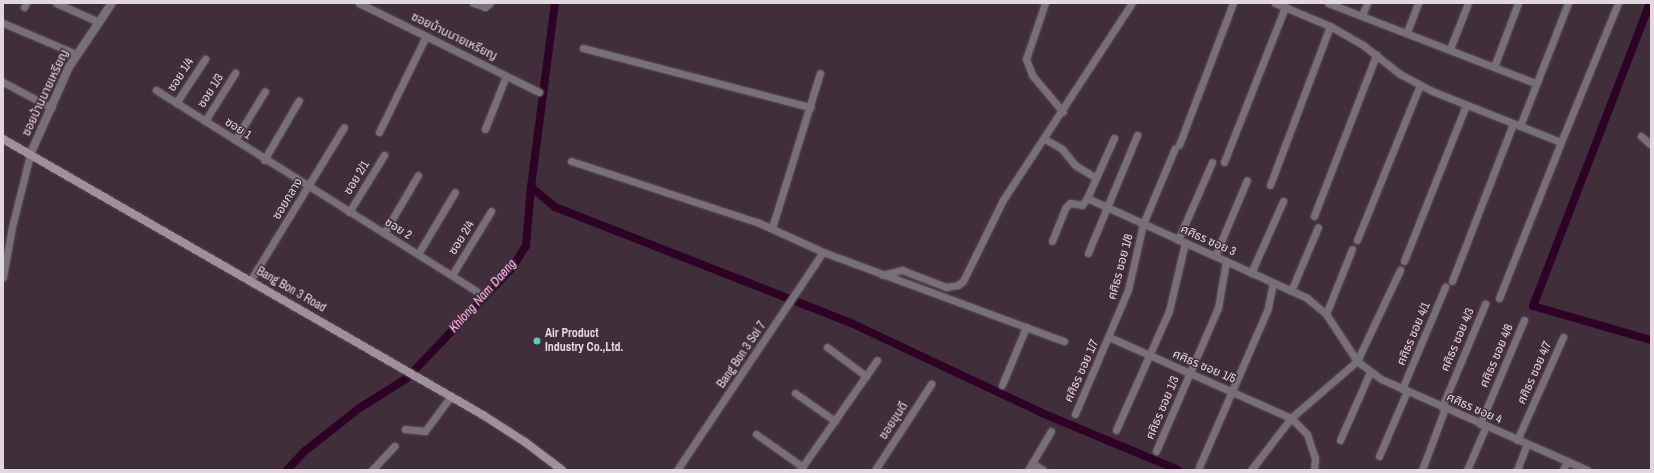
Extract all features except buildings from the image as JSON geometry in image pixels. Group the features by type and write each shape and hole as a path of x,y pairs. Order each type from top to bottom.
{"main road":[{"name":"Bang Bon 3 Road","path":"3,139 30,156 452,396 525,442 562,470"}],"street":[{"path":"56,3 99,22"},
{"name":"ซอยบ้านนายเหรียญ","path":"30,156 76,54 112,3"},
{"name":"ซอยบ้านนายเหรียญ","path":"359,3 539,92"},
{"path":"473,3 485,7 490,3"},
{"path":"1045,3 1026,59 1032,74 1063,112"},
{"path":"882,275 902,270 946,287 958,285 967,273 1003,200 1063,112 1132,3"},
{"name":"ศศิธร ซอย 1/8","path":"1109,337 1128,290 1143,224 1177,146 1232,3"},
{"path":"1275,3 1330,26 1420,85 1466,105 1562,142"},
{"path":"1328,3 1407,32 1536,83"},
{"path":"1362,15 1367,3"},
{"path":"1407,32 1418,3"},
{"path":"1450,49 1468,3"},
{"path":"1494,67 1518,3"},
{"path":"1452,280 1516,125 1536,83 1568,3"},
{"path":"1499,298 1618,3"},
{"path":"1224,162 1285,7"},
{"path":"3,23 76,54"},
{"path":"1270,184 1330,26"},
{"path":"379,132 426,36"},
{"path":"583,48 810,107"},
{"path":"1314,216 1376,55"},
{"name":"ซอย 1/4","path":"176,103 205,59"},
{"name":"ซอย 1/3","path":"205,121 235,73"},
{"path":"772,228 820,73"},
{"path":"485,129 506,76"},
{"path":"3,82 52,108"},
{"path":"1357,240 1420,85"},
{"name":"ซอย 1","path":"156,90 308,187"},
{"path":"235,140 265,91"},
{"path":"264,160 299,100"},
{"path":"1404,261 1466,105"},
{"name":"ซอยกลาง","path":"250,281 344,128"},
{"path":"1088,253 1137,135"},
{"path":"1641,136 1651,145"},
{"path":"1052,241 1064,208 1070,203 1082,205 1087,198 1114,138"},
{"path":"1045,139 1062,149 1075,165 1091,175"},
{"name":"ซอย 2/1","path":"350,212 384,155"},
{"path":"3,277 12,227 30,156"},
{"path":"571,161 772,228 823,252 882,275 1064,341"},
{"path":"1116,430 1169,311 1181,241 1212,162"},
{"path":"384,233 418,175"},
{"path":"1215,256 1247,180"},
{"name":"ซอย 2","path":"308,187 476,291"},
{"path":"418,254 455,192"},
{"name":"ศศิธร ซอย 3","path":"1087,198 1307,298 1326,314 1357,361"},
{"path":"1251,273 1283,201"},
{"name":"ซอย 2/4","path":"452,275 491,211"},
{"path":"1291,291 1318,227"},
{"path":"1326,314 1352,249"},
{"name":"Bang Bon 3 Soi 7","path":"677,470 790,304 823,252"},
{"name":"ศศิธร ซอย 1/3","path":"1156,451 1218,308 1226,261"},
{"path":"1251,470 1291,418 1357,361 1400,270"},
{"path":"1199,467 1268,308 1273,283"},
{"name":"ศศิธร ซอย 4/1","path":"1380,456 1404,390 1445,287"},
{"name":"ศศิธร ซอย 4/3","path":"1422,470 1444,407 1485,304"},
{"name":"ศศิธร ซอย 4/8","path":"1467,470 1524,320"},
{"path":"1002,385 1026,327"},
{"name":"ศศิธร ซอย 1/5","path":"1109,337 1232,390 1291,418 1307,434 1315,458 1314,470"},
{"name":"ศศิธร ซอย 1/7","path":"1075,414 1109,337"},
{"name":"ศศิธร ซอย 4/7","path":"1517,440 1563,337"},
{"path":"827,347 866,376"},
{"path":"756,434 802,468 877,360"},
{"name":"ศศิธร ซอย 4","path":"1357,361 1370,372 1404,390 1587,470"},
{"path":"1340,440 1370,372"},
{"name":"ซอยขุนดี","path":"875,470 931,384"},
{"path":"795,393 835,421"},
{"path":"405,429 425,431 452,396"},
{"path":"1043,470 1030,467 1051,431"},
{"path":"1517,470 1527,444"},
{"path":"372,470 394,446"},
{"path":"1564,470 1567,461"}],"waterway":[{"name":"Khlong Nam Daeng","path":"287,470 305,451 358,409 407,378 512,268 526,246 531,187 555,3"},
{"path":"1650,3 1533,306 1651,340"},
{"path":"531,187 555,207 851,323 1042,413 1178,470"}],"place":[{"name":"Air Product Industry Co.,Ltd.","path":"537,341"}]}
